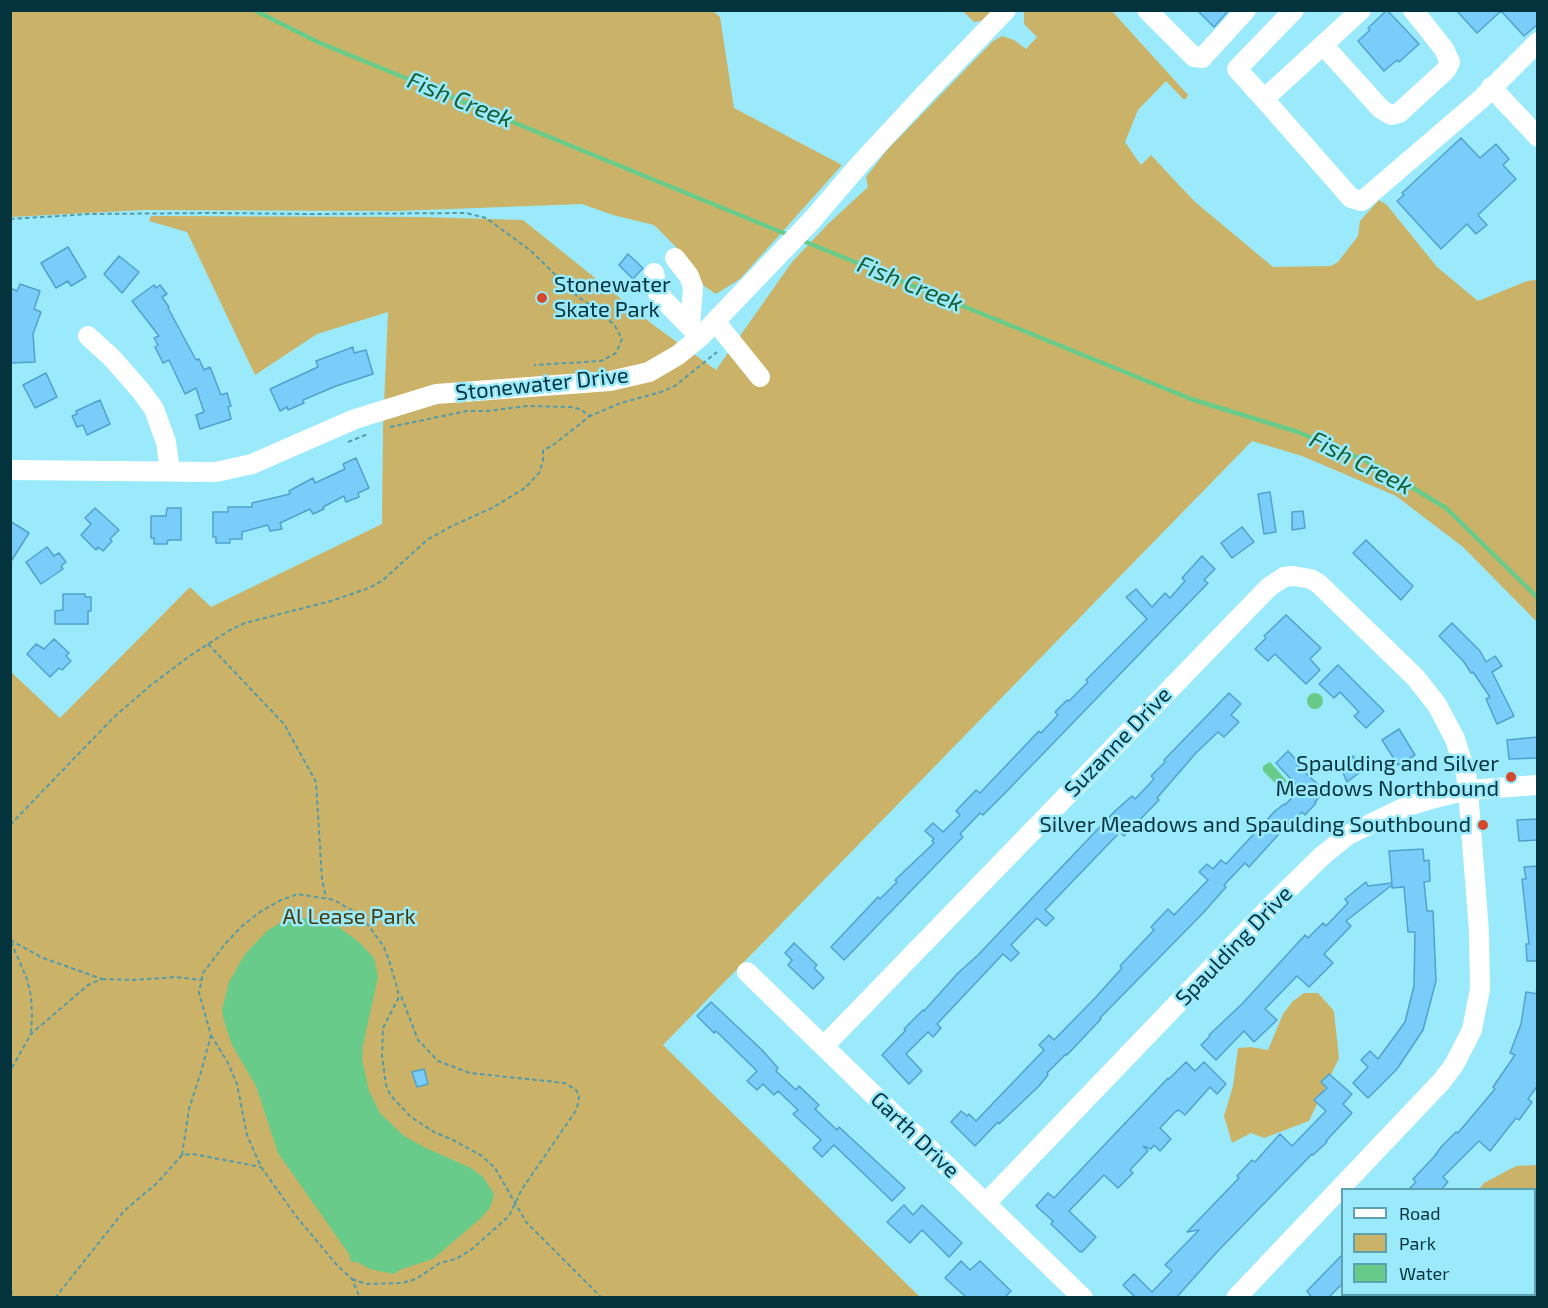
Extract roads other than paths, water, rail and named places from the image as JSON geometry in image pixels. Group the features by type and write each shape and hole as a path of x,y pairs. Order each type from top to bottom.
{"street":[{"name":"Stonewater Drive","path":"10,470 216,472 252,464 355,419 436,394 610,381 649,372 678,355 695,332 715,321 813,219 859,165 1006,10"},
{"path":"1147,10 1194,57 1202,58 1246,10"},
{"path":"1294,10 1237,69 1351,198 1362,201 1480,99 1538,42"},
{"path":"1264,99 1361,10"},
{"path":"1323,45 1381,109 1391,116 1399,113 1446,70 1450,62 1444,49 1413,10"},
{"path":"1491,87 1538,137"},
{"path":"675,258 689,276 693,287 695,332"},
{"path":"654,273 658,294 695,332"},
{"path":"715,321 760,377"},
{"path":"88,336 126,374 154,409 166,442 170,471"},
{"name":"Suzanne Drive","path":"824,1046 1255,600 1277,581 1293,576 1311,579 1319,584 1427,691 1455,739 1466,774 1468,790"},
{"name":"Spaulding Drive","path":"986,1203 1272,905 1322,856 1348,835 1405,807 1468,790 1538,785"},
{"path":"1342,1188 1425,1101 1454,1065 1472,1030 1480,989 1480,954 1468,790"},
{"name":"Garth Drive","path":"747,972 1083,1298"},
{"path":"1236,1298 1341,1189"}],"water":[{"path":"1312,693 1318,693 1323,701 1321,707 1312,709 1307,704 1307,698"},
{"path":"1270,762 1286,780 1282,787 1279,787 1263,771 1263,766"},
{"path":"306,918 336,925 359,942 374,958 378,977 362,1059 369,1091 380,1113 404,1136 471,1168 483,1177 494,1194 490,1208 481,1218 433,1259 393,1274 351,1262 349,1254 278,1153 256,1086 232,1045 224,1021 222,1010 229,982 245,954 267,931 280,923"}],"waterway":[{"name":"Fish Creek","path":"254,10 320,43 791,236"},
{"name":"Fish Creek","path":"801,240 1191,399 1298,432 1375,465 1446,508 1538,598"}],"place":[{"name":"Stonewater Skate Park","path":"542,298"},
{"name":"Spaulding and Silver Meadows Northbound","path":"1511,777"},
{"name":"Silver Meadows and Spaulding Southbound","path":"1483,825"}],"park label":[{"name":"Al Lease Park","path":"349,917"}]}
